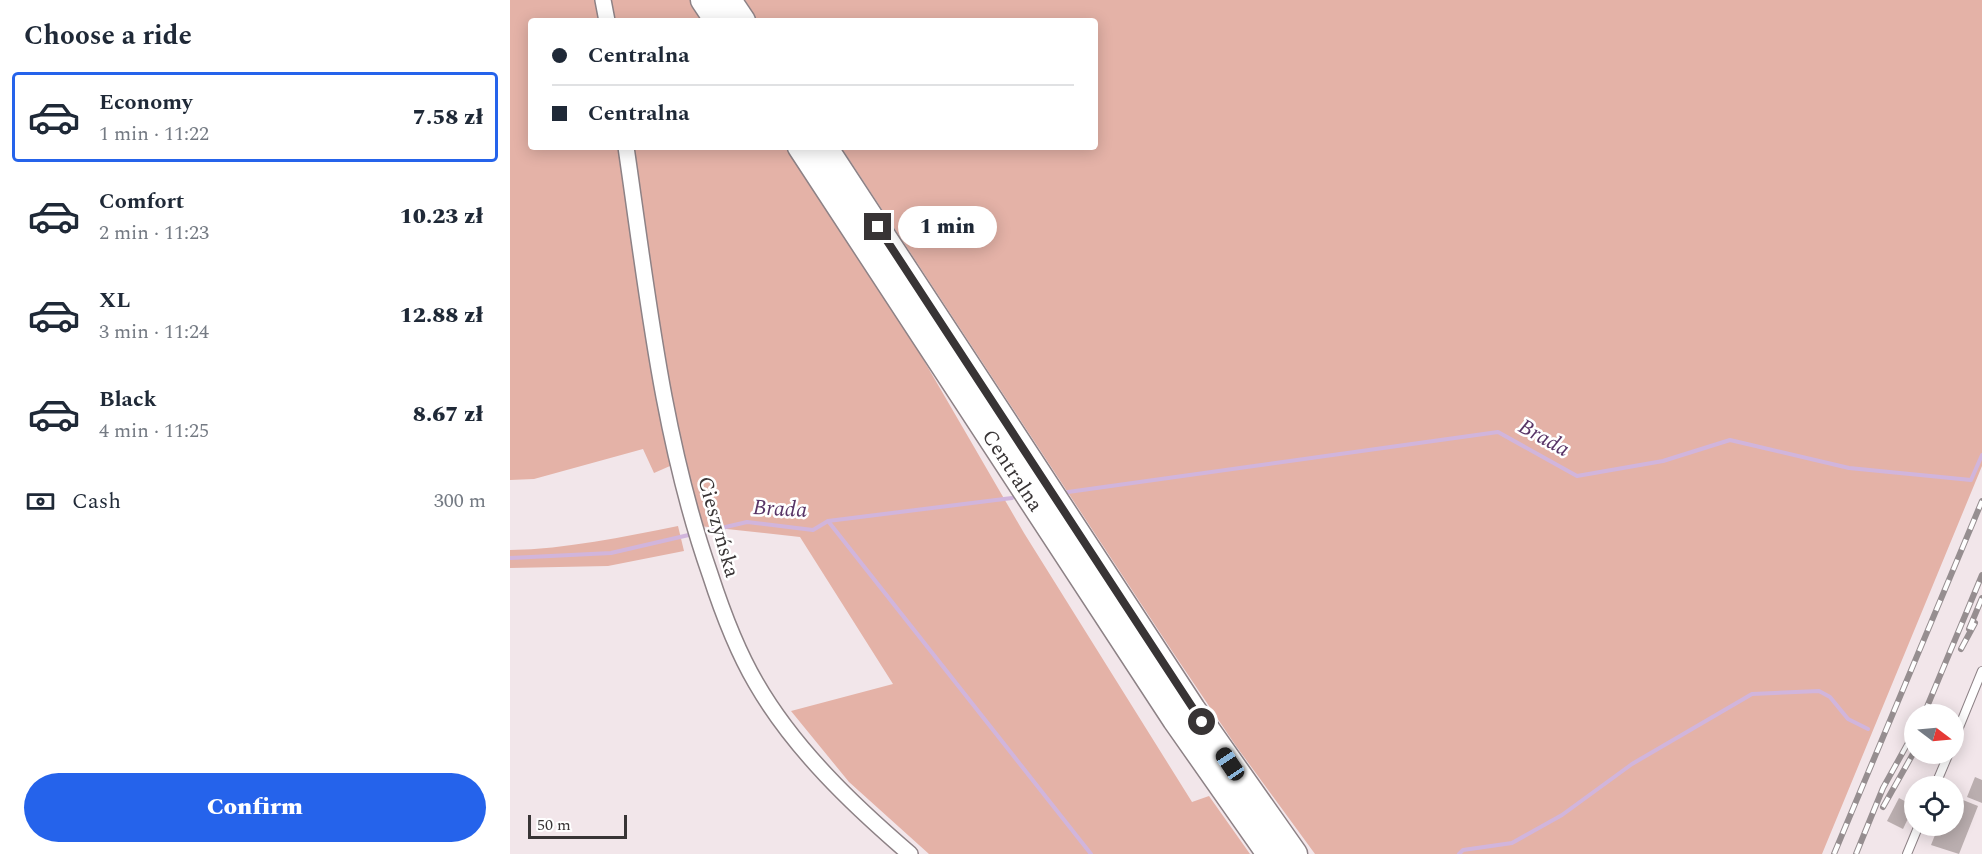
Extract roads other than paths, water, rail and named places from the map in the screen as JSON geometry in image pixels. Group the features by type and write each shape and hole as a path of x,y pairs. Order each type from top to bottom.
{"main road":[{"path":"703,0 715,18"},
{"path":"729,0 741,18"},
{"name":"Centralna","path":"802,150 1226,795 1269,854"},
{"name":"Centralna","path":"827,150 1250,793 1295,854"}],"street":[{"path":"603,0 606,18"},
{"name":"Cieszyńska","path":"626,150 667,418 693,523 723,615 756,683 795,738 843,793 910,854"}],"lane":[{"path":"1964,715 1982,671"},
{"path":"1907,854 1914,836"}],"waterway":[{"name":"Brada","path":"1068,492 1498,432 1577,476 1663,461 1730,440 1849,468 1971,480 1982,455"},
{"name":"Brada","path":"700,533 747,522 813,530 828,521 1012,498"},
{"path":"828,521 1091,854"},
{"name":"Brada","path":"510,558 611,553 693,534"},
{"path":"1459,854 1463,850 1512,843 1562,815 1632,764 1752,694 1819,691 1830,697 1848,719 1868,729"}],"railway":[{"path":"1834,854 1982,501"},
{"path":"1928,704 1982,575"},
{"path":"1969,629 1982,598"},
{"path":"1961,649 1975,623"},
{"path":"1856,854 1883,788 1904,750"},
{"path":"1883,807 1907,764"}]}
